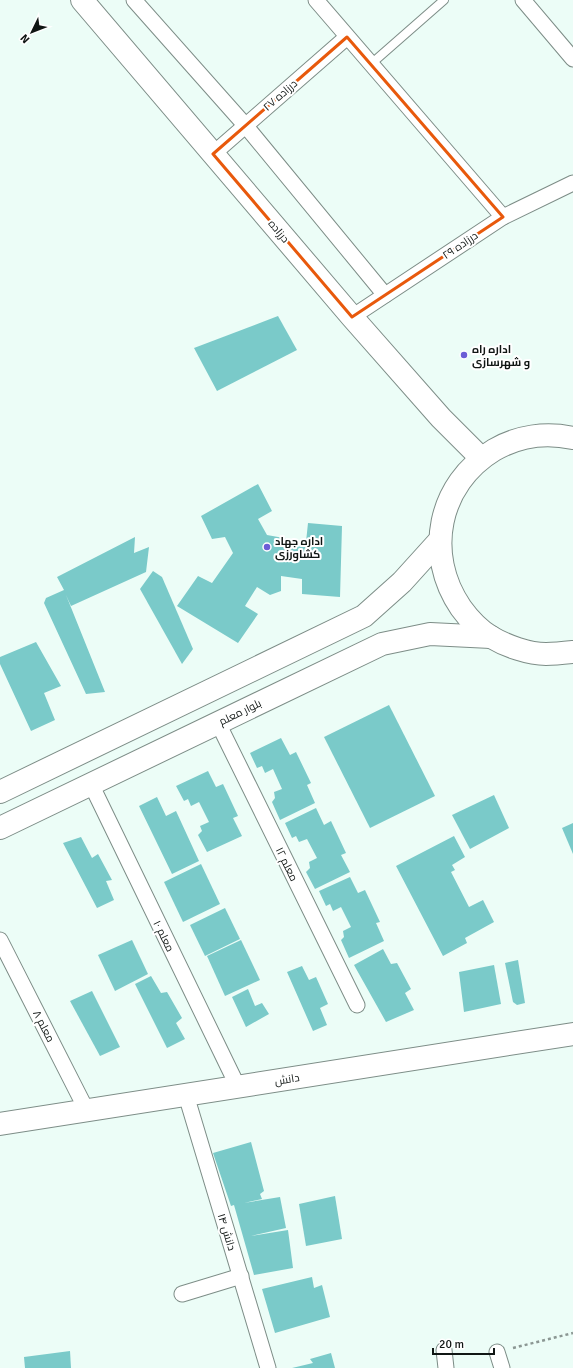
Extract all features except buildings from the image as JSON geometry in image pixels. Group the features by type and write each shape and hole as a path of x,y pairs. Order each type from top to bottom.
{"main road":[{"name":"درزاده","path":"82,0 352,317 441,418 481,458"},
{"path":"573,438 559,435 531,436 505,444 481,458 464,474 452,494 443,516 440,540 442,568 452,595 469,618 491,637 516,649 544,654 573,652"},
{"path":"0,792 364,616 402,582 440,540"},
{"name":"بلوار معلم","path":"0,828 382,644 430,634 491,637"},
{"name":"دانش","path":"0,1124 573,1034"}],"street":[{"path":"134,0 245,125 385,295"},
{"path":"316,0 503,217"},
{"path":"523,0 573,59"},
{"name":"درزاده ۲۷","path":"213,154 347,37"},
{"name":"درزاده ۲۹","path":"352,317 503,217 573,183"},
{"name":"معلم ۱۲","path":"218,723 357,1005"},
{"name":"معلم ۱۰","path":"91,784 238,1087"},
{"name":"معلم ۸","path":"0,940 87,1111"},
{"name":"دانش ۱۴","path":"186,1095 268,1368"},
{"path":"182,1294 241,1276"},
{"path":"444,1350 446,1368"},
{"path":"497,1352 502,1368"}],"lane":[{"path":"371,64 444,0"}],"path":[{"path":"497,1352 573,1333"}],"highlighted area":[{"path":"347,37 503,217 352,317 213,154"}],"place":[{"name":"اداره راه و شهرسازی","path":"464,355"},
{"name":"اداره جهاد کشاورزی","path":"267,547"}]}
